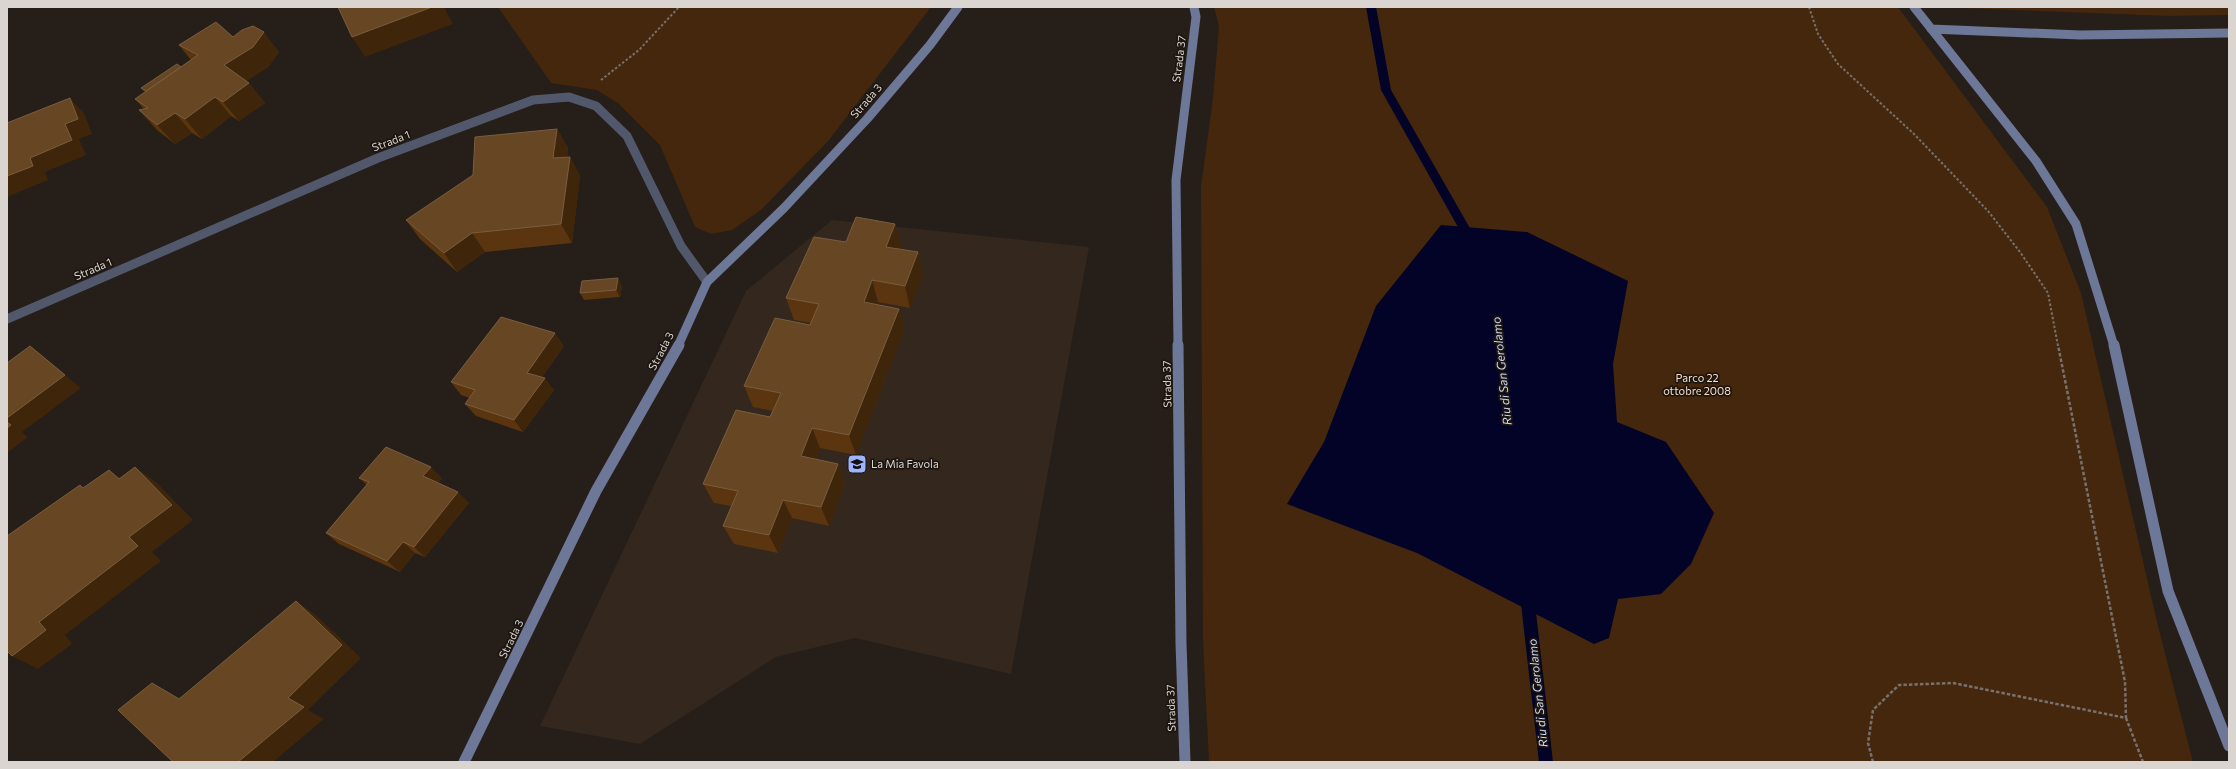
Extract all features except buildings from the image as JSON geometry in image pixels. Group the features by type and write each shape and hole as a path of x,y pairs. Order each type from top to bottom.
{"street":[{"name":"Strada 3","path":"464,762 596,491 677,349 707,282 784,208 867,119 930,45 958,7"},
{"name":"Strada 37","path":"1185,762 1176,180 1196,17 1194,7"},
{"path":"1914,7 2036,161 2076,224 2111,330 2168,591 2229,746"},
{"path":"1931,29 2080,35 2229,33"},
{"name":"Strada 1","path":"7,319 378,158 534,100 569,97 596,106 627,136 681,246 707,282"}],"path":[{"path":"569,97 608,76 639,50 679,7"},
{"path":"1810,7 1818,34 1838,64 1914,134 1988,211 2020,252 2048,293 2124,682 2126,718 2143,762"},
{"path":"1873,762 1868,743 1873,710 1899,685 1953,684 2126,718"}],"shaded area":[{"name":"La Mia Favola","path":"832,220 1089,247 1011,674 855,638 776,657 640,744 540,726 746,291"}],"green space":[{"path":"498,7 931,7 829,140 761,210 732,230 711,234 695,227 660,145 619,104 597,90 551,83"},
{"name":"Parco 22 ottobre 2008","path":"1214,7 1898,7 2047,207 2081,293 2158,626 2193,762 1209,762 1203,641 1201,187 1213,98 1219,26"},
{"path":"1933,7 2229,7 2229,15 2170,16"}],"water":[{"path":"1441,225 1527,232 1628,281 1613,364 1617,422 1666,442 1714,513 1691,564 1661,594 1618,599 1609,638 1594,644 1417,553 1287,504 1324,442 1376,306"}],"waterway":[{"name":"Riu di San Gerolamo","path":"1371,7 1386,90 1471,240"},
{"name":"Riu di San Gerolamo","path":"1527,595 1546,762"}],"place":[{"name":"La Mia Favola","path":"857,464"}]}
